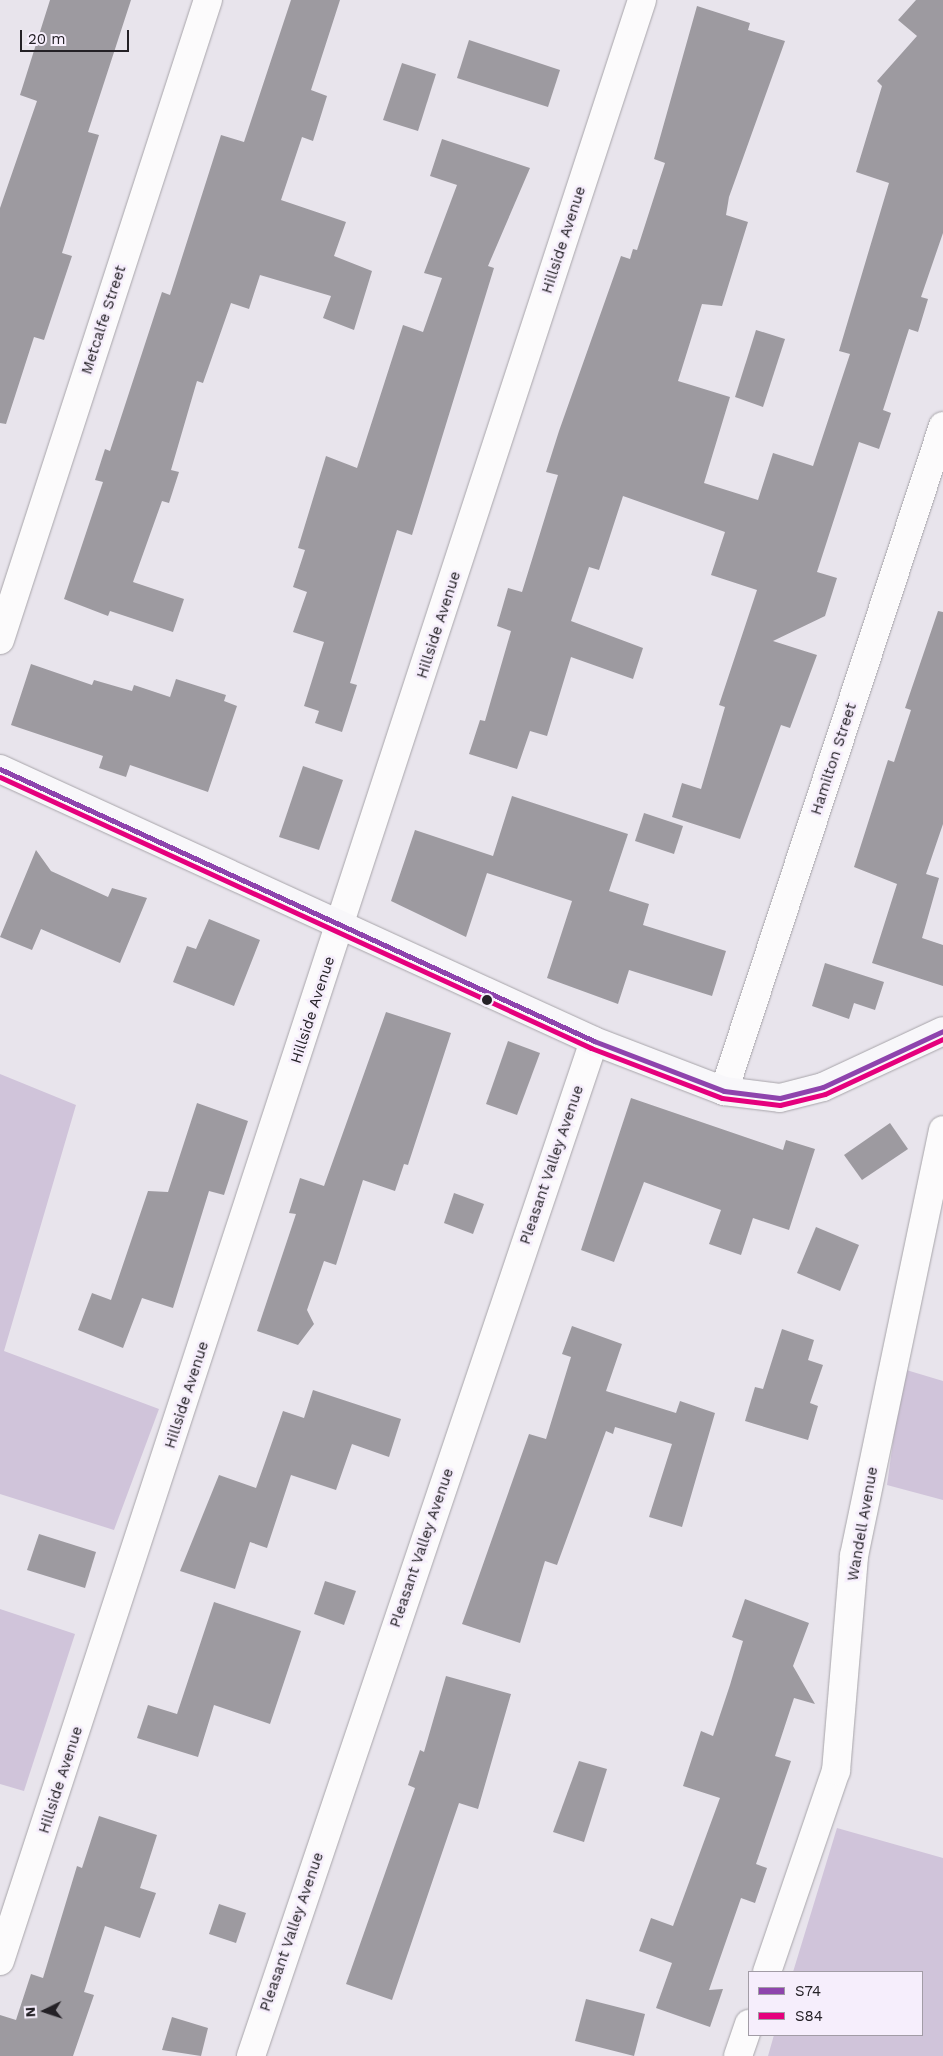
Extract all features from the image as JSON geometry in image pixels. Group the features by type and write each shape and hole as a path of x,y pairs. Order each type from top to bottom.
{"main road":[{"path":"0,769 594,1041 724,1092 780,1098 822,1087 943,1033"}],"street":[{"name":"Metcalfe Street","path":"0,640 208,0"},
{"name":"Hillside Avenue","path":"0,1961 642,0"},
{"name":"Hamilton Street","path":"724,1092 943,426"},
{"name":"Pleasant Valley Avenue","path":"251,2056 594,1041"},
{"name":"Wandell Avenue","path":"767,1971 836,1770 854,1556 943,1130"},
{"path":"738,2056 748,2027"}],"shaded area":[{"path":"0,1074 76,1105 4,1351 159,1409 114,1530 0,1494"},
{"path":"903,1369 943,1381 943,1500 887,1485"},
{"path":"0,1609 75,1634 24,1791 0,1784"},
{"path":"837,1828 943,1858 943,2056 768,2056 774,2036 923,2036 923,1971 793,1971"}],"building":[{"path":"50,0 131,0 88,132 99,135 62,253 72,256 44,340 34,337 6,424 0,423 0,208 37,101 20,95"},
{"path":"291,0 340,0 311,90 327,96 313,141 302,137 281,200 346,222 334,256 372,271 354,330 323,318 331,296 260,275 249,309 231,303 203,383 197,381 171,470 179,472 169,503 162,501 133,582 184,599 173,632 110,611 108,616 64,599 103,482 95,480 105,449 110,451 162,292 170,295 221,135 244,142"},
{"path":"916,0 943,0 943,233 921,297 928,299 918,332 909,329 883,410 891,413 879,449 859,442 817,572 837,578 825,616 773,641 817,655 790,728 781,725 740,839 672,817 682,783 701,789 725,707 719,705 757,590 711,575 725,532 623,496 599,570 589,567 571,621 643,648 633,679 571,657 547,736 530,731 517,769 469,754 480,720 485,721 511,631 497,626 508,588 522,592 558,475 546,472 559,431 621,256 630,259 633,249 637,250 665,163 654,159 697,6 750,23 748,30 785,41 729,197 726,215 748,222 722,306 702,304 678,381 730,397 704,483 758,500 773,453 813,466 850,354 839,351 889,183 856,172 882,86 877,81 917,36 898,20"},
{"path":"469,40 560,70 548,107 457,78"},
{"path":"402,63 436,74 418,131 383,120"},
{"path":"442,139 530,168 488,266 494,268 412,535 397,530 350,683 357,685 342,732 315,723 319,711 304,706 324,642 293,632 307,592 293,587 305,550 298,548 326,456 357,468 403,325 423,332 442,278 424,273 457,185 430,176"},
{"path":"756,330 785,339 763,407 735,397"},
{"path":"938,611 943,612 943,824 926,874 939,878 922,938 943,945 943,986 872,963 897,884 854,867 888,760 894,762 911,710 905,708"},
{"path":"31,664 92,685 94,680 132,691 134,685 170,697 176,679 226,695 224,701 237,706 208,792 130,765 126,777 99,768 103,756 11,725"},
{"path":"303,766 343,780 319,850 279,837"},
{"path":"512,796 628,834 609,891 649,904 643,925 726,951 712,996 629,970 618,1004 547,978 572,901 487,873 466,937 391,901 415,830 493,856"},
{"path":"644,813 683,826 674,854 635,841"},
{"path":"36,850 51,871 108,897 112,888 147,898 120,963 41,929 32,950 0,937"},
{"path":"209,919 260,940 234,1006 173,982 187,946 196,949"},
{"path":"825,963 884,982 875,1010 854,1003 849,1019 812,1006"},
{"path":"386,1012 451,1033 408,1165 404,1164 395,1191 363,1180 336,1265 324,1261 307,1310 314,1324 298,1345 257,1331 296,1214 289,1213 300,1178 324,1186"},
{"path":"508,1041 540,1053 517,1115 486,1104"},
{"path":"631,1098 783,1150 786,1140 815,1149 789,1230 753,1218 741,1255 709,1244 721,1210 644,1182 614,1262 581,1250"},
{"path":"197,1103 248,1121 224,1195 209,1191 173,1308 142,1298 123,1348 78,1330 92,1293 111,1300 148,1191 168,1192"},
{"path":"890,1123 908,1149 862,1180 844,1155"},
{"path":"454,1193 484,1204 473,1234 444,1223"},
{"path":"816,1227 859,1245 840,1291 797,1273"},
{"path":"572,1326 622,1344 606,1391 676,1413 680,1401 715,1413 682,1527 649,1517 672,1444 615,1427 613,1434 606,1431 557,1565 545,1561 520,1643 462,1624 529,1434 546,1439 571,1357 562,1354"},
{"path":"782,1329 814,1340 808,1360 823,1365 810,1403 818,1406 808,1440 745,1421 755,1387 763,1389"},
{"path":"313,1390 401,1419 389,1457 352,1444 336,1490 291,1475 267,1548 250,1542 235,1589 180,1571 219,1475 256,1488 283,1411 304,1418"},
{"path":"39,1534 96,1552 85,1588 27,1570"},
{"path":"325,1581 356,1591 344,1625 314,1614"},
{"path":"745,1599 809,1623 793,1666 815,1704 794,1698 775,1756 791,1761 756,1864 767,1868 755,1903 741,1898 709,1990 723,1989 710,2027 656,2008 672,1963 639,1951 651,1918 673,1926 720,1798 683,1786 701,1731 713,1736 730,1685 743,1641 732,1637"},
{"path":"214,1602 301,1631 270,1724 214,1705 198,1757 137,1738 148,1705 177,1714"},
{"path":"446,1676 511,1694 478,1809 459,1803 392,2000 346,1984 415,1788 408,1785 420,1750 424,1752"},
{"path":"579,1761 607,1769 584,1842 553,1832"},
{"path":"99,1816 157,1835 140,1888 156,1893 140,1938 105,1926 84,1992 94,1995 73,2056 0,2056 0,2015 16,2020 31,1974 43,1978 77,1866 82,1868"},
{"path":"219,1904 246,1913 236,1943 209,1934"},
{"path":"586,1999 645,2014 634,2056 575,2041"},
{"path":"172,2017 208,2028 201,2056 162,2050"}],"transit line":[{"name":"S74","path":"0,769 594,1041 724,1091 780,1098 823,1087 943,1031"},
{"name":"S84","path":"0,777 591,1048 722,1098 780,1105 825,1094 943,1039"}]}
